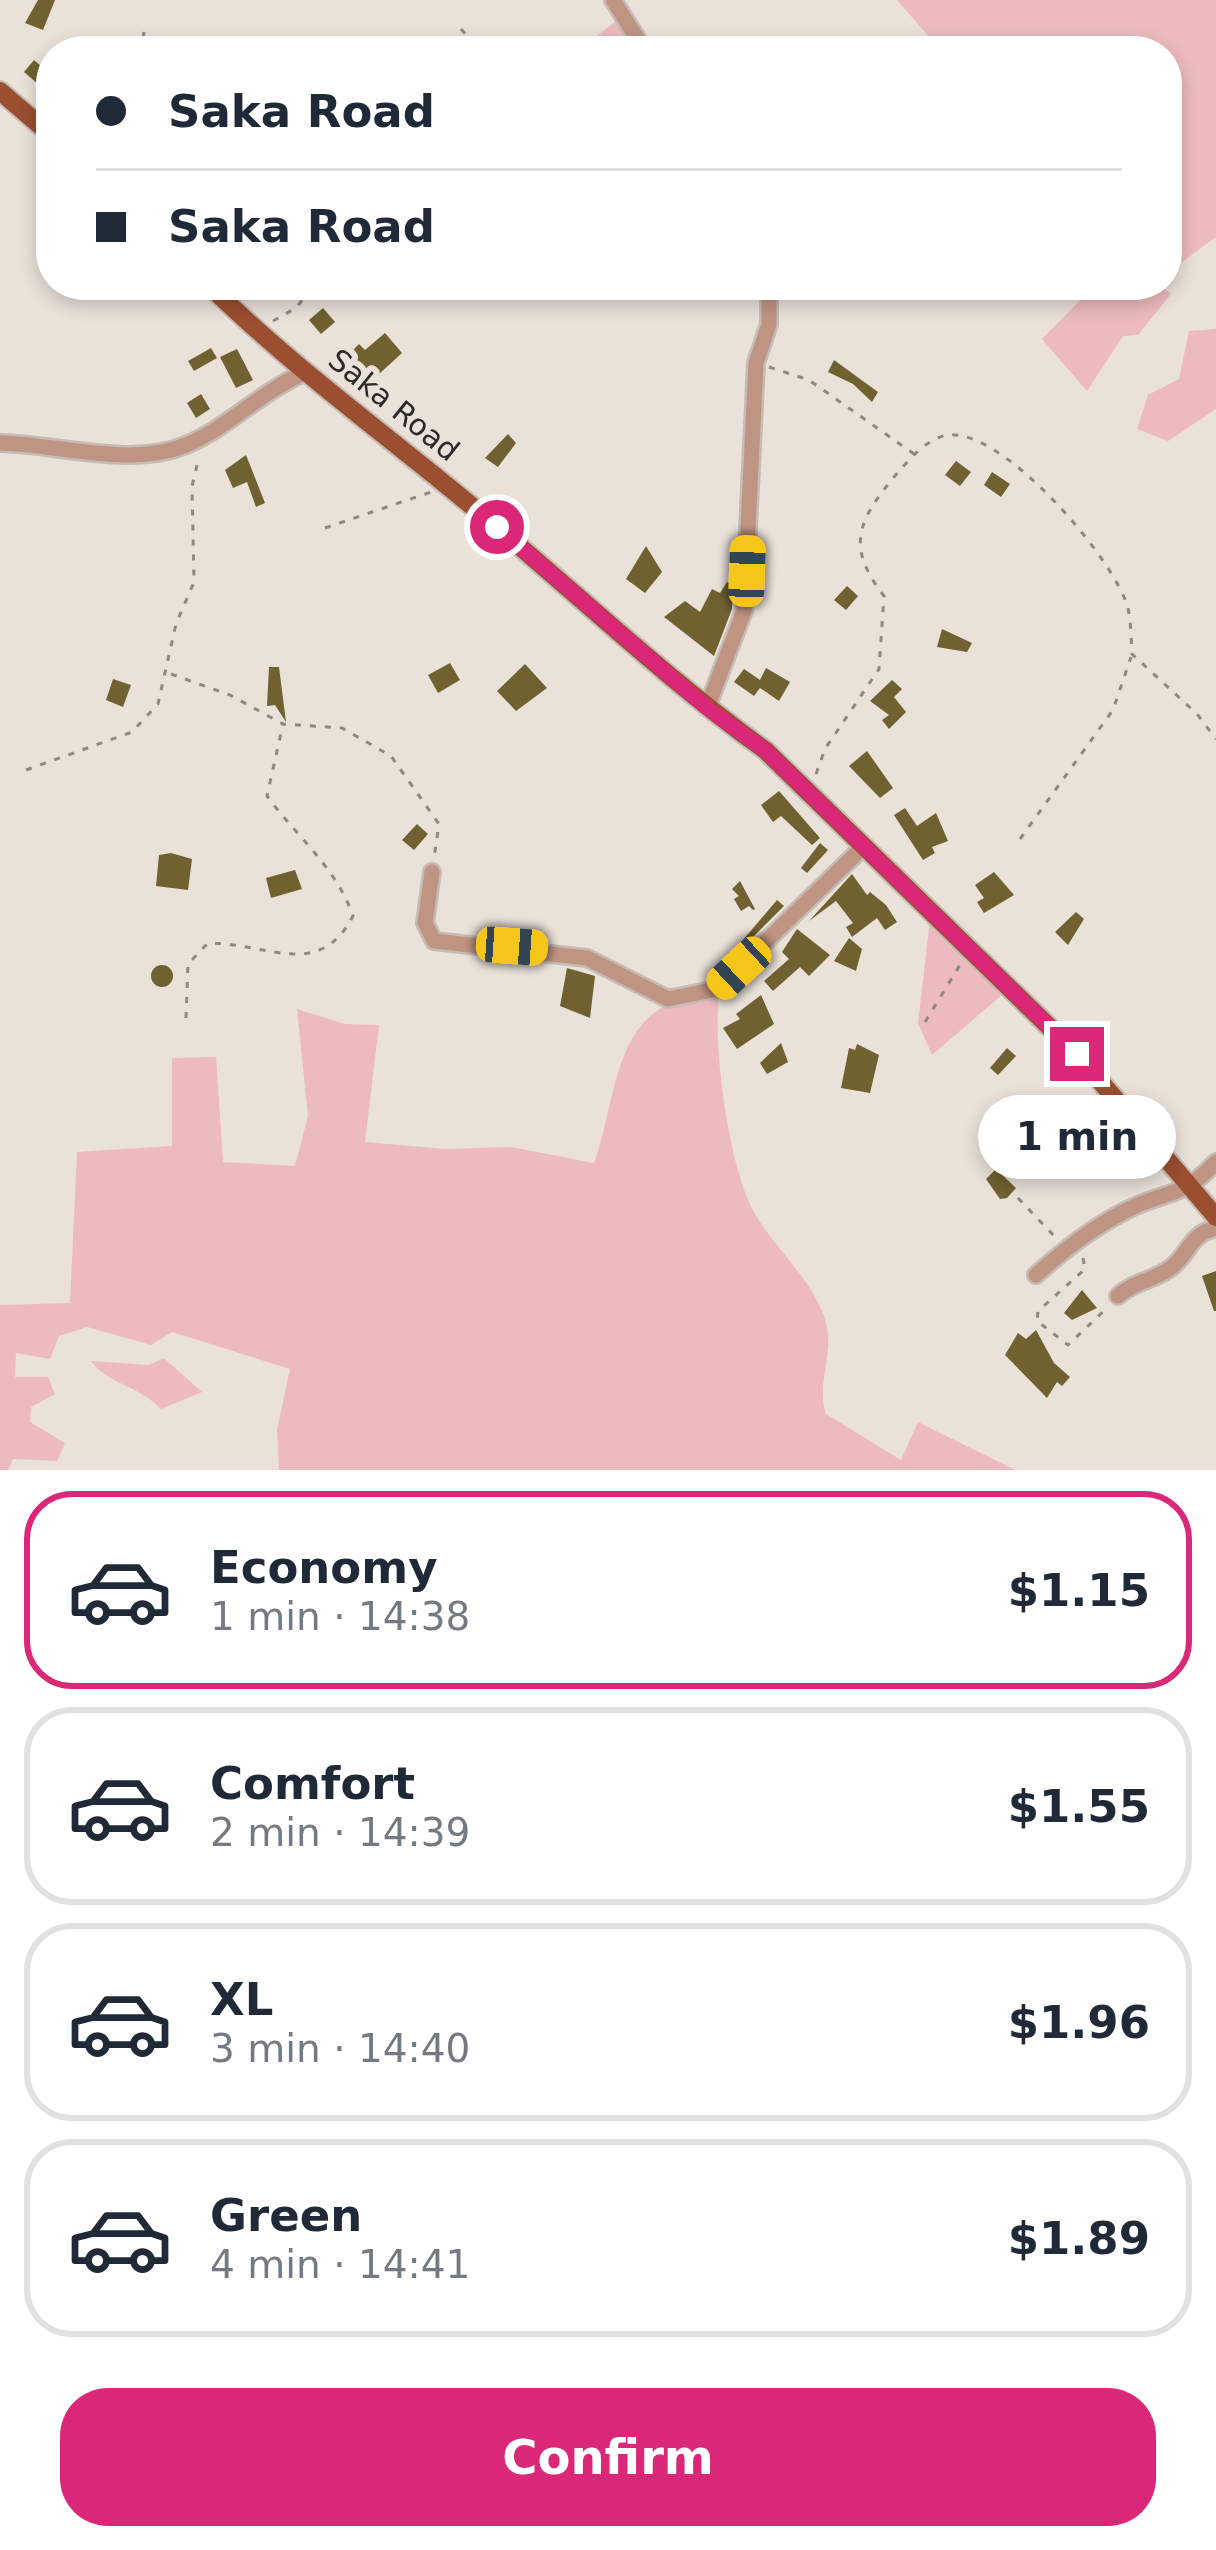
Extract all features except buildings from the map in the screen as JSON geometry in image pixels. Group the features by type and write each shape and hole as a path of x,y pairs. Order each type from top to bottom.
{"main road":[{"path":"0,91 36,122"},
{"name":"Saka Road","path":"224,300 707,708 765,750 1077,1054 1216,1217"}],"street":[{"path":"613,0 636,36"},
{"path":"707,708 744,611 756,363 769,324 769,300"},
{"path":"0,443 153,453 204,435 272,387 306,372"},
{"path":"432,872 425,923 434,941 539,948 587,958 668,999 679,999 717,988 864,846"},
{"path":"1036,1276 1066,1248 1129,1209 1191,1188 1216,1162"},
{"path":"1118,1296 1134,1282 1173,1266 1198,1234 1216,1228"}],"path":[{"path":"461,29 467,36"},
{"path":"143,36 144,32"},
{"path":"256,331 302,300"},
{"path":"756,363 809,380 914,454"},
{"path":"26,770 132,732 158,704 176,624 194,582 193,486 204,435"},
{"path":"809,793 825,749 879,669 884,596 865,572 859,540 866,512 914,454 944,435 985,440 1064,510 1128,606 1132,654 1113,710 1020,838"},
{"path":"325,528 448,487"},
{"path":"1132,654 1197,714 1216,740"},
{"path":"168,674 230,695 283,724 342,728 391,756 440,824 432,872"},
{"path":"186,1018 188,964 208,943 310,955 339,943 353,916 345,891 321,857 267,796 283,724"},
{"path":"926,1022 942,988 973,949"},
{"path":"1018,1198 1066,1248 1081,1255 1085,1269 1036,1316 1056,1339 1076,1342 1118,1296"}],"shaded area":[{"path":"897,0 1216,0 1216,237 1182,262 1182,36 928,36"},
{"path":"620,18 632,36 597,36"},
{"path":"1080,300 1166,300 1138,335 1123,336 1087,391 1042,339"},
{"path":"1216,329 1216,409 1168,441 1137,429 1148,395 1179,379 1189,331"},
{"path":"930,920 1003,994 932,1055 918,1023"},
{"path":"719,992 720,1069 734,1153 756,1215 808,1285 824,1316 826,1414 901,1460 918,1422 1015,1470 279,1470 277,1430 290,1369 172,1332 151,1345 87,1327 59,1336 50,1359 16,1353 15,1377 48,1377 55,1394 31,1407 30,1422 65,1443 57,1461 13,1459 8,1470 0,1470 0,1305 70,1303 77,1152 172,1146 172,1058 216,1057 223,1162 295,1166 308,1116 297,1009 345,1024 379,1025 365,1142 445,1149 511,1147 594,1163 617,1076 635,1035 665,1006"},
{"path":"164,1358 202,1392 161,1409 91,1361 149,1365"}],"route":[{"path":"497,527 707,708 765,750 1077,1054"}]}
